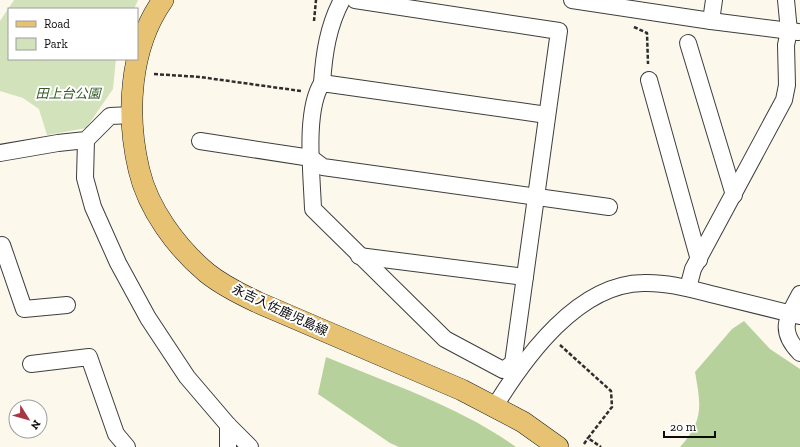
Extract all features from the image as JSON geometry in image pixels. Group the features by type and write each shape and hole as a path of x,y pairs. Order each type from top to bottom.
{"main road":[{"name":"永吉入佐鹿児島線","path":"160,1 143,41 138,60 132,94 132,115 140,171 158,214 189,255 208,273 232,290 462,390 524,422 558,447"}],"street":[{"path":"342,0 334,15 324,52 312,126 311,158 313,209 359,256 445,339 503,370 517,365"},
{"path":"355,0 559,31 525,277 517,365"},
{"path":"572,0 621,5 711,21 795,32"},
{"path":"711,21 714,0"},
{"path":"786,0 795,32"},
{"path":"688,288 699,260 784,100 787,85 786,45 795,32"},
{"path":"688,42 734,195"},
{"path":"649,80 699,260"},
{"path":"319,88 547,115"},
{"path":"0,153 58,143 86,140 110,116 132,115"},
{"path":"86,140 85,178 91,200 118,263 148,318 183,370 228,425 250,447"},
{"path":"200,141 311,158 322,167 609,207"},
{"path":"1,244 24,309 67,305"},
{"path":"359,256 525,277"},
{"path":"495,406 517,365 560,322 584,303 603,292 620,286 642,283 667,284 795,315"},
{"path":"800,294 795,315 786,330 791,344 800,353"},
{"path":"31,364 89,357 116,434 127,447"},
{"path":"228,425 228,447"}],"path":[{"path":"621,5 618,19 647,33 649,80"},
{"path":"154,74 319,88"},
{"path":"548,335 611,391 612,407 584,444"},
{"path":"588,438 601,447"}],"green space":[{"name":"田上台公園","path":"14,0 138,0 134,8 9,8"},
{"name":"田上台公園","path":"8,9 8,60 116,60 113,89 86,128 47,135 39,109 23,98 0,91 0,21"},
{"path":"744,321 770,349 800,369 800,447 680,447 693,429 699,412 699,394 695,372 732,329"},
{"path":"326,357 448,408 494,432 516,447 399,447 390,443 318,394"}]}
